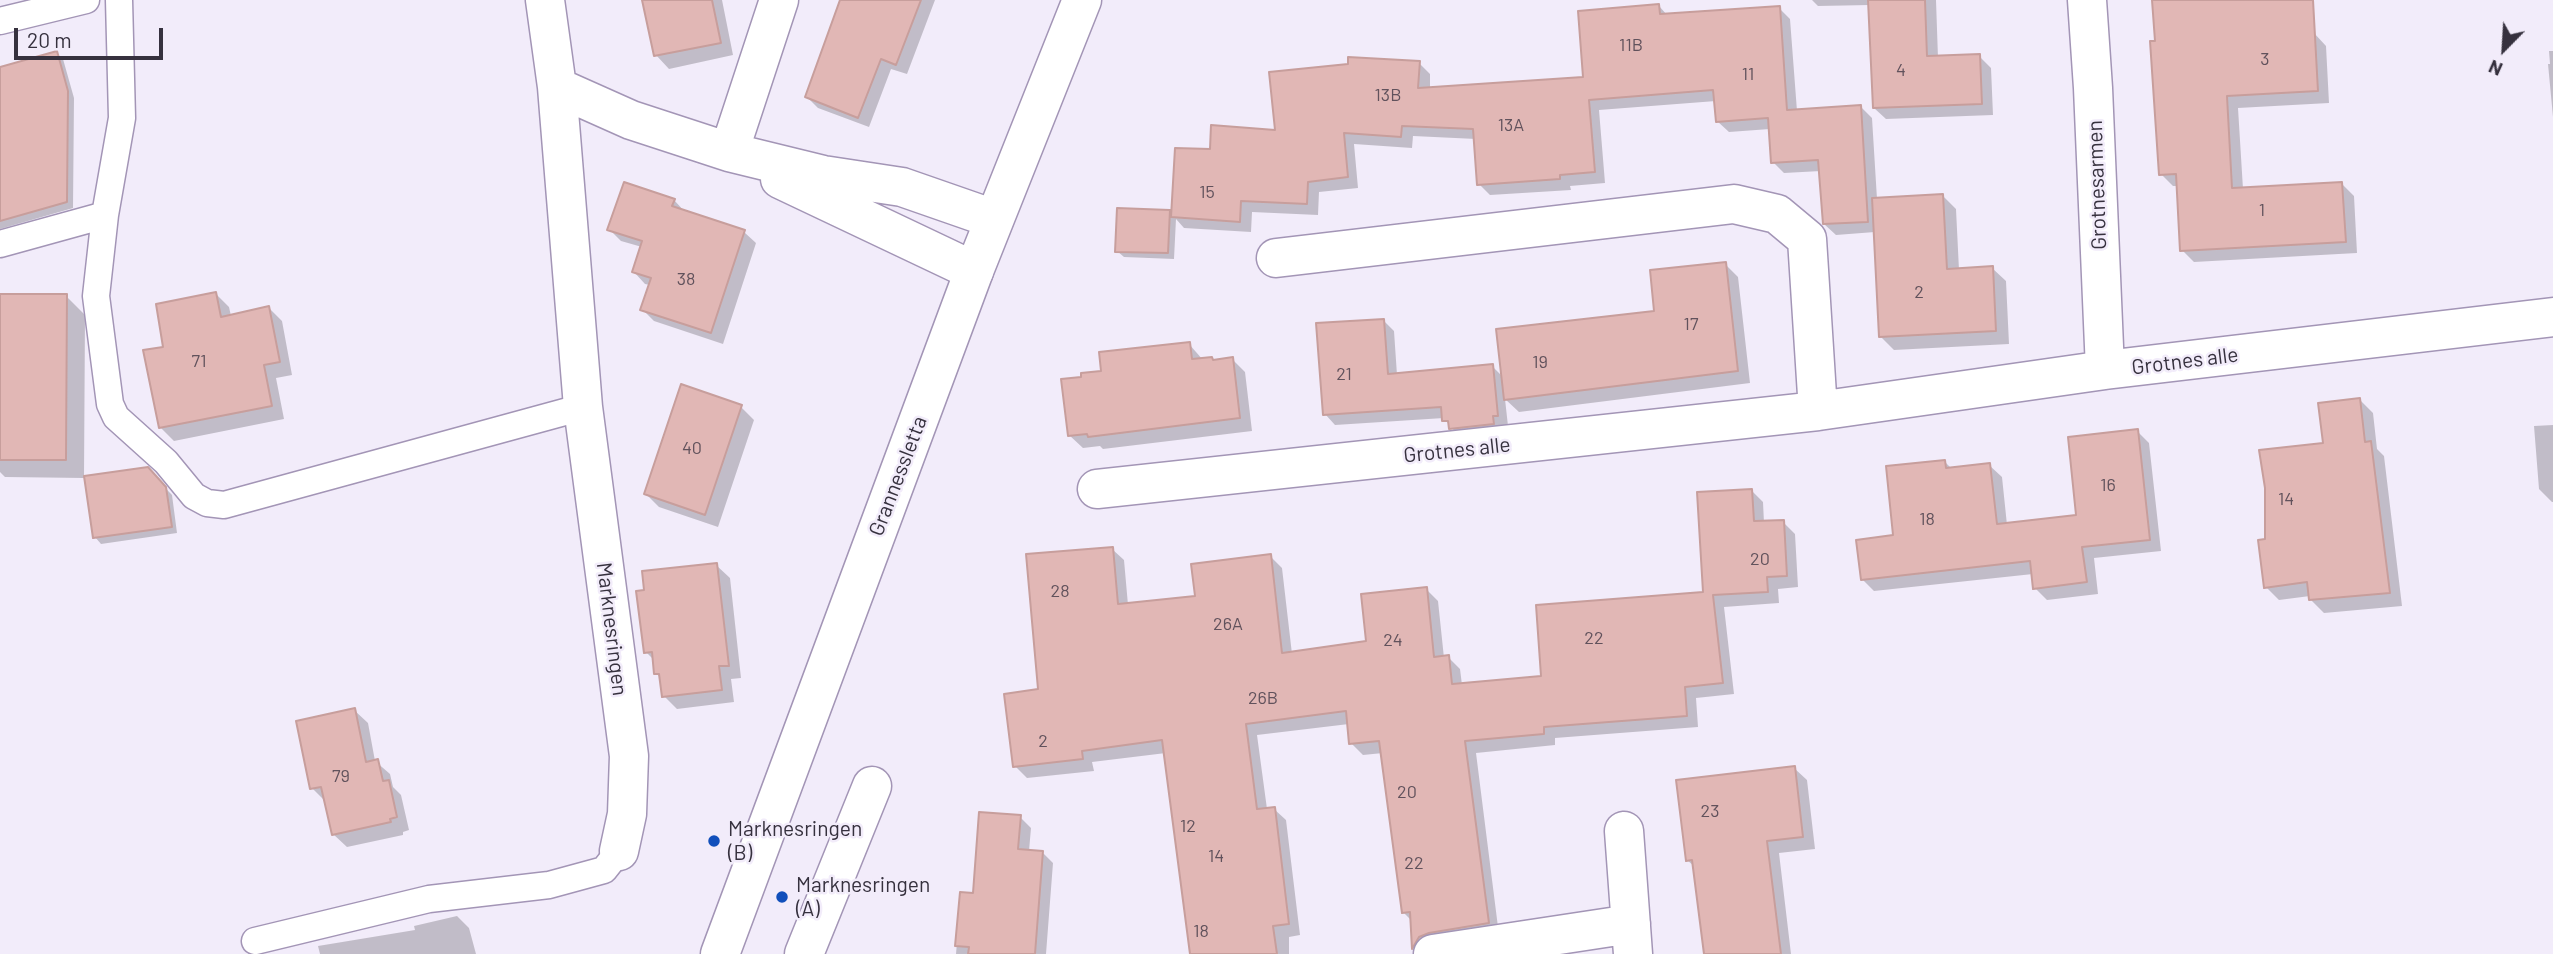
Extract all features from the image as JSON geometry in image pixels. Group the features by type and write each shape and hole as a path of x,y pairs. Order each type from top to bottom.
{"street":[{"name":"Marknesringen","path":"545,0 557,87 583,407 629,756 627,814 619,851"},
{"path":"729,152 779,0"},
{"name":"Grannessletta","path":"720,954 974,271 1082,0"},
{"name":"Grotnesarmen","path":"2087,0 2105,370"},
{"path":"557,87 631,120 729,152 823,175 902,187 994,219"},
{"path":"729,152 814,198 974,271"},
{"path":"1276,258 1734,204 1777,214 1807,239 1818,411"},
{"name":"Grotnes alle","path":"1097,489 1818,411 2105,370 2553,317"},
{"path":"804,954 872,786"},
{"path":"1433,954 1632,939 1624,831"}],"lane":[{"path":"2,13 86,0"},
{"path":"119,0 122,118 105,215 96,296 110,404 116,417 159,455 194,496 207,503 224,505 583,407"},
{"path":"0,244 105,215"},
{"path":"255,941 429,899 549,885 604,870 619,851"}],"building":[{"path":"642,0 712,0 721,43 654,56"},
{"path":"840,0 921,0 896,65 881,59 858,118 805,97"},
{"path":"1868,0 1925,0 1927,56 1980,54 1982,104 1873,108"},
{"path":"2152,0 2313,0 2318,91 2227,96 2232,188 2342,182 2346,242 2180,251 2176,174 2159,175 2150,41 2155,41"},
{"path":"1659,4 1660,14 1780,6 1787,110 1861,105 1868,222 1823,224 1818,160 1771,163 1768,118 1716,122 1713,90 1589,100 1595,172 1560,175 1560,179 1477,185 1473,129 1402,126 1401,137 1344,133 1348,177 1308,182 1307,204 1241,201 1240,222 1171,217 1175,148 1210,149 1211,125 1275,130 1269,72 1348,64 1348,57 1420,61 1418,88 1583,77 1578,11"},
{"path":"57,51 68,91 67,202 0,221 0,67"},
{"path":"624,182 675,199 672,206 745,230 711,333 640,310 651,278 632,272 642,241 607,230"},
{"path":"1943,194 1947,269 1993,266 1996,331 1879,337 1872,198"},
{"path":"1117,208 1170,210 1168,253 1115,252"},
{"path":"1726,262 1738,371 1504,400 1496,329 1654,311 1650,270"},
{"path":"216,292 221,317 269,306 280,362 264,365 272,406 159,428 143,350 163,347 156,304"},
{"path":"0,294 67,294 66,460 0,460"},
{"path":"1384,319 1388,374 1493,364 1498,416 1493,416 1494,424 1449,429 1448,421 1442,421 1441,407 1323,415 1316,323"},
{"path":"1190,342 1192,359 1233,357 1240,418 1088,437 1087,434 1068,436 1061,379 1101,371 1099,352"},
{"path":"681,384 742,405 705,515 644,494"},
{"path":"2360,398 2365,442 2371,441 2390,593 2309,600 2307,582 2264,588 2258,540 2265,539 2265,488 2259,450 2323,443 2318,403"},
{"path":"2138,429 2150,540 2082,547 2087,582 2033,589 2030,561 1861,580 1856,540 1893,535 1886,466 1945,460 1946,468 1990,463 1997,524 2076,515 2068,437"},
{"path":"148,467 166,487 172,527 93,538 84,476"},
{"path":"1752,489 1754,521 1784,520 1787,576 1767,577 1768,592 1713,595 1723,683 1685,687 1687,716 1544,727 1544,734 1465,741 1489,923 1429,933 1419,937 1412,949 1410,912 1402,913 1379,741 1349,744 1346,711 1246,724 1257,809 1275,807 1289,924 1273,926 1277,954 1190,954 1162,740 1082,751 1083,759 1013,767 1004,694 1038,689 1026,554 1113,547 1118,604 1195,596 1191,564 1271,554 1282,653 1366,641 1361,594 1427,587 1434,657 1449,655 1452,684 1541,676 1536,605 1703,592 1697,492"},
{"path":"717,563 729,666 719,666 722,690 662,697 659,674 654,674 652,652 644,653 636,591 644,590 642,571"},
{"path":"355,708 366,762 378,759 383,781 389,780 397,817 390,819 391,822 332,835 321,787 310,789 296,721"},
{"path":"1795,766 1803,837 1767,841 1781,954 1704,954 1692,860 1686,861 1676,780"},
{"path":"979,812 1021,815 1018,849 1043,851 1035,954 968,954 969,947 955,946 960,892 973,893"}],"place":[{"name":"Marknesringen (B)","path":"714,841"},
{"name":"Marknesringen (A)","path":"782,897"}]}
